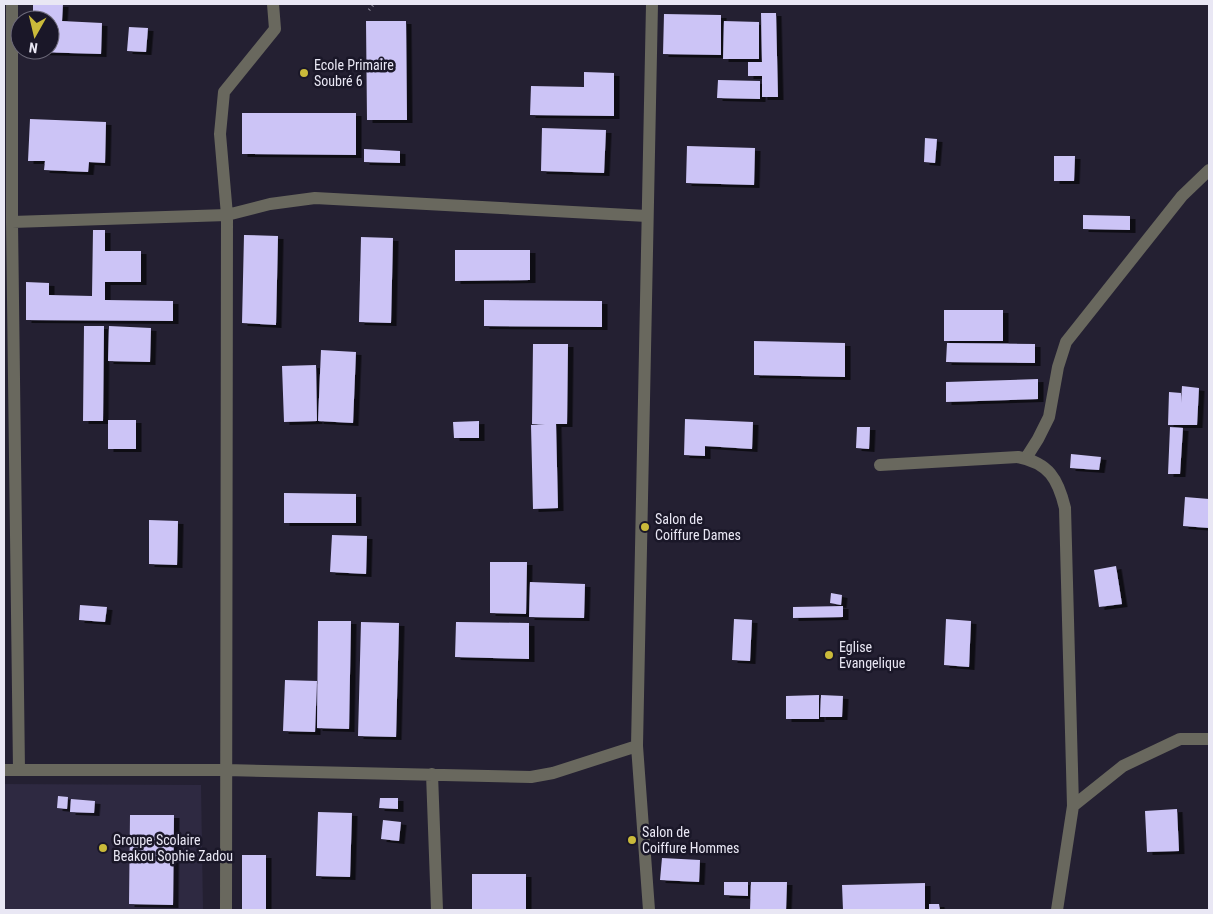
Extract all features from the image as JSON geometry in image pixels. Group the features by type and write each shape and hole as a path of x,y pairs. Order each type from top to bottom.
{"street":[{"path":"12,4 12,222 19,770"},
{"path":"226,910 227,215 220,134 224,92 275,28 273,4"},
{"path":"649,910 637,746 646,216 652,4"},
{"path":"1026,458 1038,440 1049,417 1058,367 1066,342 1182,196 1209,170"},
{"path":"12,222 227,215 270,204 315,198 646,216"},
{"path":"880,465 1000,456 1026,458 1037,462 1050,472 1060,489 1065,508 1073,806 1057,910"},
{"path":"1073,806 1123,766 1180,739 1209,739"},
{"path":"4,770 226,770 531,777 553,773 637,746"},
{"path":"432,774 437,910"}],"path":[{"path":"370,10 374,4"}],"shaded area":[{"name":"Groupe Scolaire Beakou Sophie Zadou","path":"4,784 201,785 203,910 4,910"}],"building":[{"path":"33,4 63,4 62,21 102,23 101,54 60,53 60,10 33,10"},
{"path":"761,13 776,13 778,97 762,97 762,76 748,76 748,62 762,62"},
{"path":"664,14 721,15 721,55 663,54"},
{"path":"366,21 406,21 407,120 367,120"},
{"path":"724,21 759,22 759,59 723,59"},
{"path":"129,27 148,28 146,52 127,51"},
{"path":"584,72 614,73 614,116 530,115 531,86 584,87"},
{"path":"718,80 760,81 760,99 717,98"},
{"path":"242,113 356,113 356,155 242,154"},
{"path":"30,119 106,122 105,163 89,162 88,172 44,170 45,161 28,161"},
{"path":"542,128 606,130 604,173 541,171"},
{"path":"925,138 937,139 935,163 924,162"},
{"path":"687,146 755,148 754,185 686,183"},
{"path":"364,149 400,151 400,163 364,162"},
{"path":"1054,156 1075,156 1074,181 1054,181"},
{"path":"1083,215 1130,216 1130,230 1083,229"},
{"path":"93,230 105,230 105,251 141,251 141,282 105,282 105,300 173,301 173,321 26,320 26,282 49,283 49,295 92,296"},
{"path":"244,235 278,236 276,325 242,323"},
{"path":"361,237 393,238 391,323 359,322"},
{"path":"455,250 530,250 530,280 455,281"},
{"path":"484,300 602,301 602,327 484,326"},
{"path":"944,310 1003,310 1003,341 944,341"},
{"path":"84,326 104,326 103,421 83,421"},
{"path":"109,326 151,328 150,362 108,361"},
{"path":"754,341 845,343 845,377 754,375"},
{"path":"947,343 1035,344 1035,363 946,362"},
{"path":"533,344 568,344 567,424 556,424 558,508 533,509 531,425 545,424 532,424"},
{"path":"321,350 356,352 353,423 318,421"},
{"path":"316,365 317,421 284,422 282,366"},
{"path":"1038,379 1038,399 946,402 946,382"},
{"path":"1182,386 1199,388 1197,425 1168,425 1169,392 1181,393 1181,403"},
{"path":"685,419 753,422 752,449 705,446 705,456 684,455"},
{"path":"108,420 136,420 136,449 108,449"},
{"path":"479,421 479,438 454,438 453,422"},
{"path":"857,427 870,427 869,449 856,448"},
{"path":"1170,427 1183,428 1180,474 1168,474"},
{"path":"1071,454 1101,457 1099,470 1070,468"},
{"path":"284,493 356,494 356,523 284,523"},
{"path":"1185,497 1209,499 1209,528 1183,526"},
{"path":"149,520 178,521 177,565 149,564"},
{"path":"332,535 367,536 366,574 330,572"},
{"path":"490,562 527,562 526,614 490,613"},
{"path":"1116,566 1122,604 1099,607 1094,570"},
{"path":"530,582 585,584 584,618 529,617"},
{"path":"831,593 842,595 841,605 830,603"},
{"path":"80,605 107,607 105,622 79,620"},
{"path":"843,606 843,617 793,618 793,607"},
{"path":"734,619 752,620 750,661 732,660"},
{"path":"946,619 971,621 969,667 944,665"},
{"path":"318,621 351,621 349,729 317,728"},
{"path":"361,622 399,623 396,737 358,736"},
{"path":"456,622 529,623 529,659 455,657"},
{"path":"285,680 317,681 315,732 283,731"},
{"path":"819,695 819,719 786,719 786,696"},
{"path":"821,695 843,696 842,717 820,717"},
{"path":"58,796 68,797 67,809 57,808"},
{"path":"380,798 398,798 398,809 379,808"},
{"path":"71,799 95,801 94,813 70,812"},
{"path":"1177,809 1179,851 1147,852 1145,811"},
{"path":"318,812 352,813 350,877 316,876"},
{"path":"130,815 174,815 173,905 129,904"},
{"path":"383,820 401,822 399,841 381,839"},
{"path":"242,855 266,855 266,910 242,910"},
{"path":"662,858 700,860 699,882 660,880"},
{"path":"472,874 526,874 526,910 472,910"},
{"path":"724,882 748,882 748,896 724,895"},
{"path":"751,882 787,882 786,910 750,910"},
{"path":"925,883 925,909 843,910 842,885"},
{"path":"929,904 939,904 940,910 929,910"}],"place":[{"name":"Ecole Primaire Soubré 6","path":"304,73"},
{"name":"Salon de Coiffure Dames","path":"645,527"},
{"name":"Eglise Evangelique","path":"829,655"},
{"name":"Salon de Coiffure Hommes","path":"632,840"},
{"name":"Groupe Scolaire Beakou Sophie Zadou","path":"103,848"}]}
